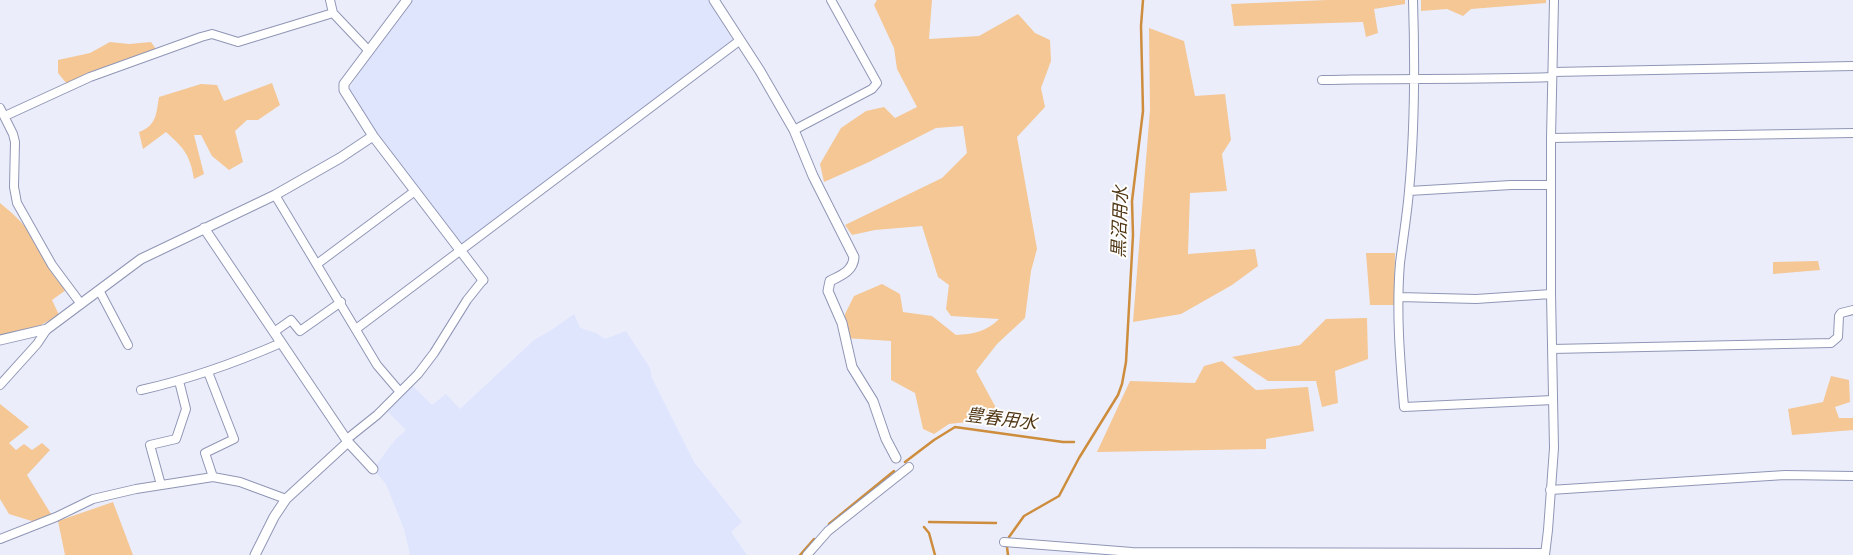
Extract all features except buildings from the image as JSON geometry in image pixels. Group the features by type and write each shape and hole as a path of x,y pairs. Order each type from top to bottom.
{"street":[{"path":"330,0 333,13 369,51"},
{"path":"255,555 274,517 286,499 347,440 377,415 418,374 434,353 466,300 483,280 373,136 344,90 344,84 407,0"},
{"path":"714,0 760,71 794,130 813,176 854,257 854,264 850,270 830,281 828,292 842,324 852,367 873,401 886,439 896,458 906,469 828,531 807,555"},
{"path":"794,130 872,89 877,84 831,0"},
{"path":"1412,0 1414,78 1409,191 1400,262 1399,297 1399,337 1404,407 1553,400"},
{"path":"1004,542 1132,552 1545,554 1554,448 1551,294 1551,138 1554,0"},
{"path":"5,116 90,76 201,37 212,34 238,42 333,13"},
{"path":"356,329 739,41"},
{"path":"1322,80 1414,78 1467,80 1553,75 1853,66"},
{"path":"0,108 15,142 14,187 17,203 52,265 81,304"},
{"path":"1551,138 1853,133"},
{"path":"0,340 38,333 47,329 141,258 275,195 340,158 373,136"},
{"path":"1409,191 1511,185 1551,185"},
{"path":"317,264 415,191"},
{"path":"275,195 377,365 400,392"},
{"path":"204,228 347,440 374,469"},
{"path":"99,290 128,345"},
{"path":"1399,297 1476,299 1551,294"},
{"path":"274,332 291,320 300,331 340,302"},
{"path":"1552,349 1831,343 1838,337 1839,316 1841,313 1853,310"},
{"path":"0,385 37,344 47,329"},
{"path":"141,390 179,381 236,363 281,343"},
{"path":"208,372 234,439 205,453 213,477"},
{"path":"161,485 150,445 176,439 186,409 179,381"},
{"path":"1550,490 1785,475 1853,476"},
{"path":"0,539 56,517 93,499 161,485 213,477 240,482 286,499"}],"shaded area":[{"path":"413,0 708,0 732,39 732,43 565,166 461,246 383,142 349,90 358,74"},
{"path":"877,0 932,0 929,39 979,36 1018,14 1035,33 1050,40 1051,61 1041,88 1045,107 1017,137 1037,249 1031,271 1025,318 997,344 976,371 995,406 994,419 949,424 934,434 923,429 915,393 891,380 891,341 845,338 845,314 854,296 882,284 900,294 903,312 932,316 956,335 979,332 999,319 951,316 946,309 949,285 938,277 922,226 875,230 852,235 845,225 942,178 967,153 963,126 936,128 869,162 824,182 820,164 841,128 866,111 884,107 895,118 917,107 897,69 894,48 874,5"},
{"path":"1327,0 1405,0 1405,4 1374,9 1378,33 1366,37 1363,22 1234,26 1231,4"},
{"path":"1421,0 1546,0 1546,3 1471,9 1463,16 1447,9 1421,11"},
{"path":"1149,28 1184,41 1195,96 1225,94 1231,140 1222,154 1227,191 1190,193 1188,254 1255,249 1258,266 1232,285 1181,314 1133,322 1150,110"},
{"path":"110,42 129,44 151,42 156,49 85,74 67,84 58,73 58,60 90,53"},
{"path":"272,83 280,105 258,120 247,120 235,131 243,162 229,170 212,156 201,135 194,135 204,174 194,179 188,158 166,132 143,149 139,132 149,126 155,118 159,97 201,84 217,85 224,101"},
{"path":"0,203 27,230 51,271 66,290 52,300 59,315 41,325 0,337"},
{"path":"1366,253 1395,253 1394,305 1370,305"},
{"path":"1818,261 1820,270 1773,274 1773,262"},
{"path":"574,314 580,328 596,333 605,339 626,331 650,368 652,378 694,462 742,522 731,532 747,555 410,555 404,529 386,484 373,469 395,440 406,430 386,410 412,385 432,405 446,394 460,409 534,340"},
{"path":"1367,318 1368,359 1335,371 1338,403 1322,407 1316,381 1268,381 1232,357 1300,345 1326,319"},
{"path":"1222,361 1256,390 1308,387 1314,431 1266,439 1266,449 1097,452 1130,381 1195,383 1204,366"},
{"path":"1831,376 1849,380 1850,402 1835,407 1839,418 1853,418 1853,430 1792,435 1788,409 1823,402"},
{"path":"0,404 29,427 9,443 16,450 24,444 32,450 42,443 50,450 27,475 51,514 35,522 9,514 0,499"},
{"path":"113,502 133,555 65,555 58,521"}],"waterway":[{"name":"黒沼用水","path":"1009,537 1024,516 1059,496 1079,458 1118,395 1122,384 1126,362 1133,235 1132,201 1143,111 1141,26 1143,0"},
{"name":"豊春用水","path":"905,462 955,427 1074,442"},
{"name":"豊春用水","path":"829,524 894,471"},
{"path":"929,522 996,523"},
{"path":"924,527 929,533 935,555"},
{"name":"豊春用水","path":"800,555 814,539"},
{"path":"1007,547 1008,555"}]}
